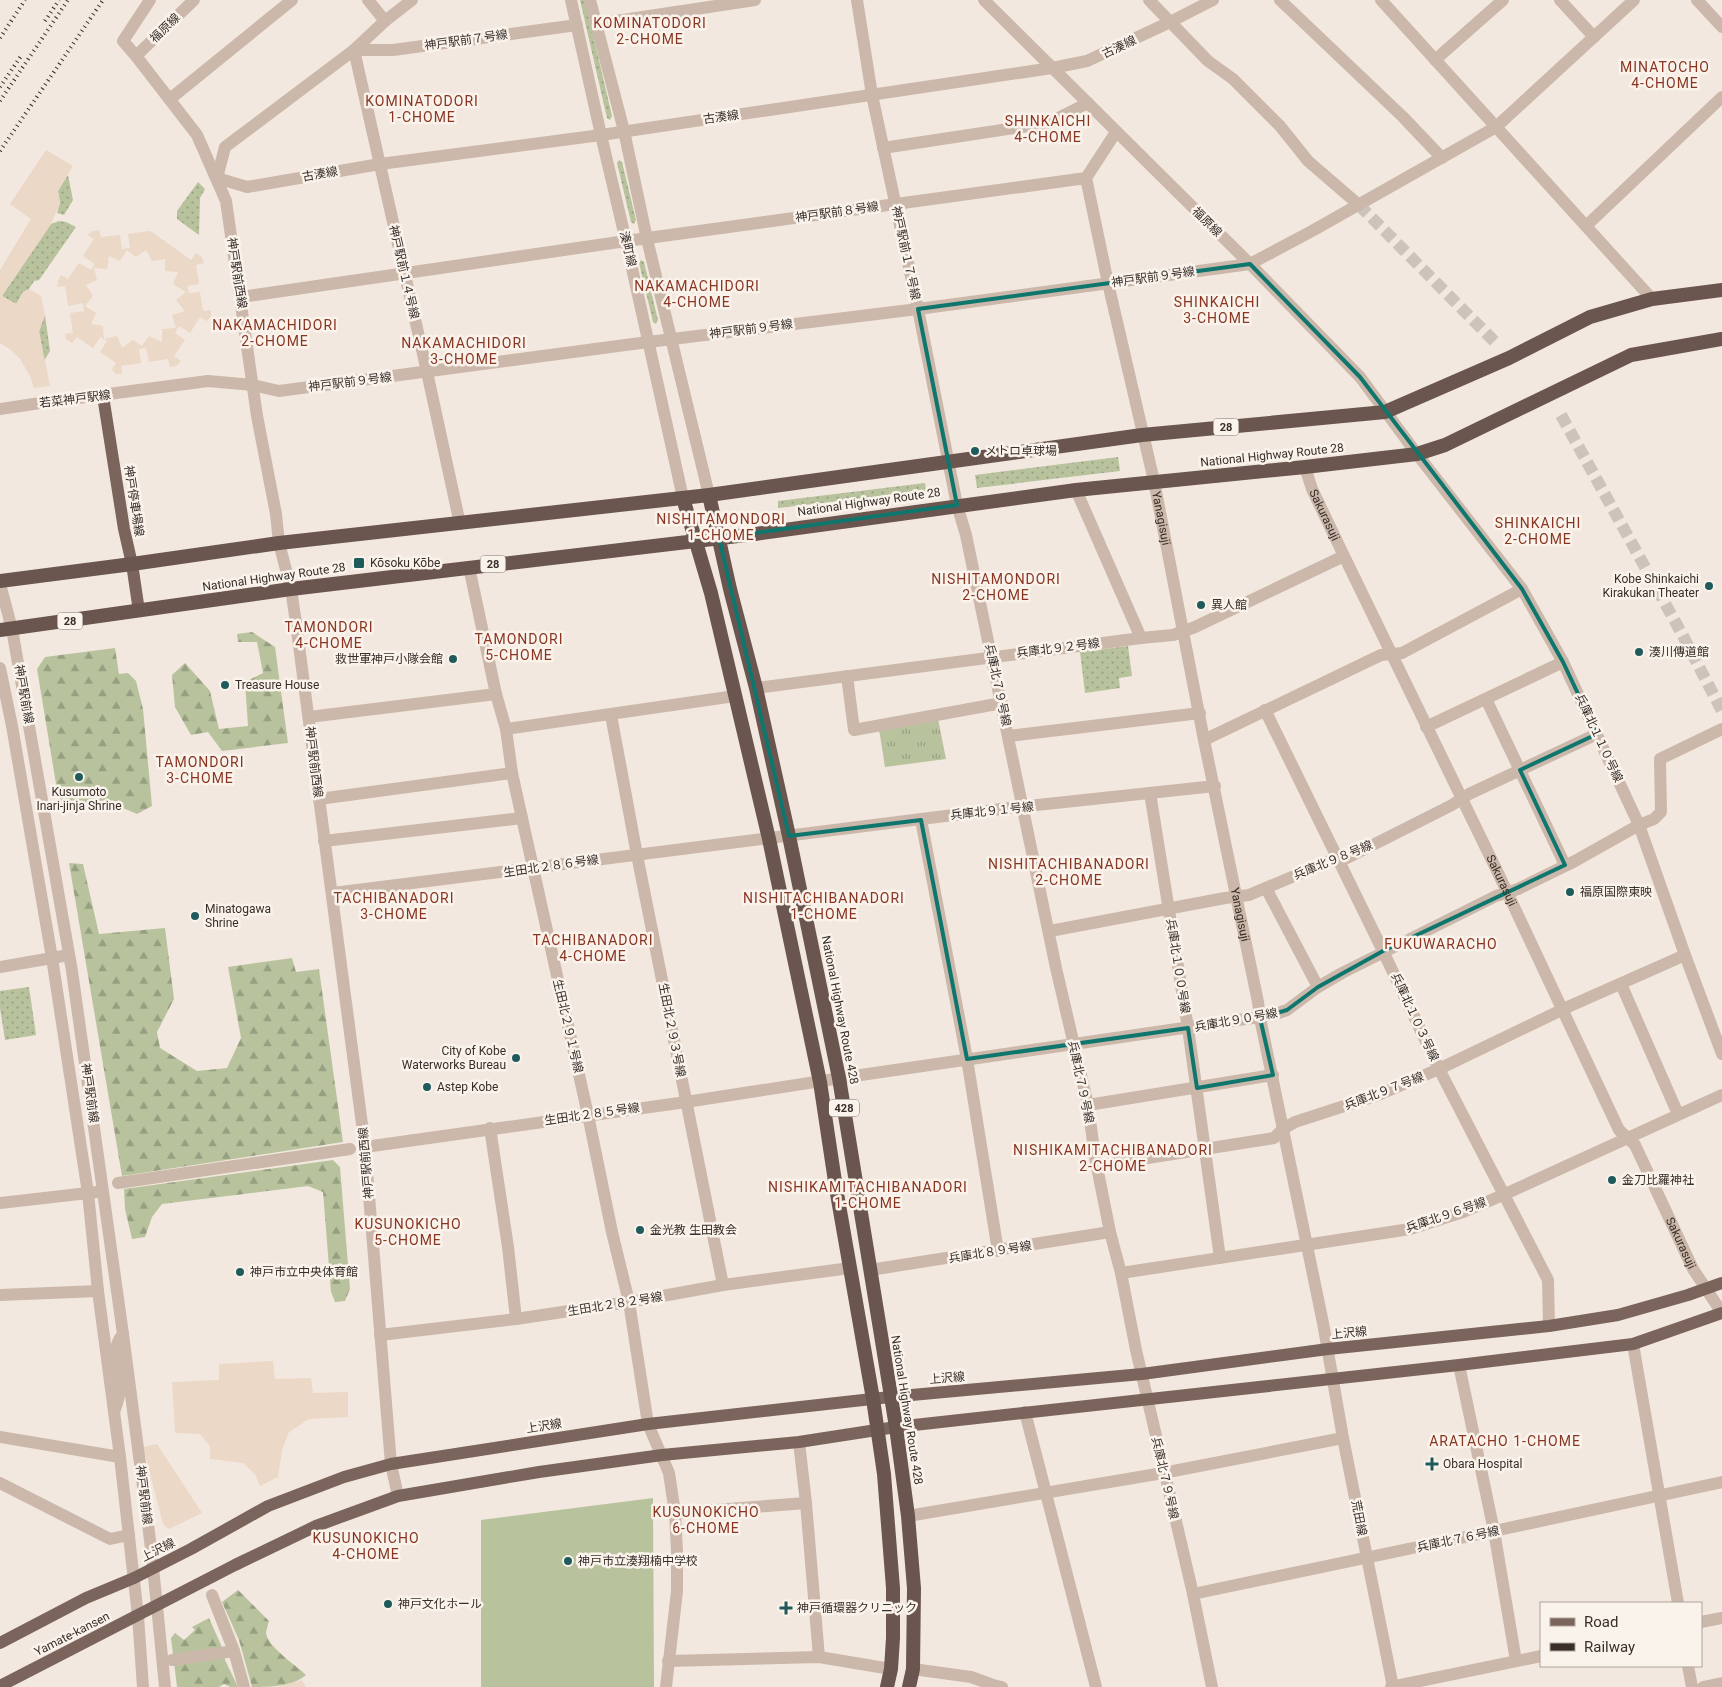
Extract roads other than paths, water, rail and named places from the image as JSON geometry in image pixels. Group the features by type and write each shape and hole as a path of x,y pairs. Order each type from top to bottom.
{"highway":[{"name":"28","path":"0,582 280,543 709,495 1142,435 1385,412 1509,358 1590,317 1652,298 1722,290"},
{"name":"National Highway Route 28","path":"6,630 291,589 602,553 1076,490 1417,454 1446,445 1631,355 1722,339"},
{"name":"National Highway Route 428","path":"709,495 730,589 756,688 839,1078 896,1427 908,1516 914,1588 912,1669 909,1687"},
{"name":"428","path":"683,498 710,593 769,839 820,1082 884,1474 893,1588 893,1638 891,1669 887,1687"}],"main road":[{"name":"神戸停車場線","path":"103,396 122,520 132,564 139,611"},
{"name":"上沢線","path":"134,1578 268,1506 344,1477 391,1464 648,1424 890,1397 1142,1374 1328,1349 1549,1326 1618,1315 1722,1283"},
{"path":"157,1606 316,1526 398,1496 540,1472 662,1455 799,1442 878,1429 1632,1344 1722,1313"},
{"name":"Yamate-kansen","path":"0,1643 86,1598 134,1578"},
{"name":"Yamate-kansen","path":"8,1685 157,1606"}],"street":[{"name":"神戸駅前西線","path":"150,0 123,41 197,135 226,201 253,385 280,543 291,589 324,841 333,893 365,1147 391,1464 398,1496"},
{"name":"福原線","path":"136,56 194,0"},
{"path":"170,99 292,0"},
{"path":"368,0 384,21"},
{"path":"217,178 225,146 354,50 384,21 412,0"},
{"name":"湊町線","path":"571,0 683,498"},
{"name":"湊町線","path":"590,0 624,131 670,339 709,495"},
{"path":"596,24 754,0"},
{"name":"神戸駅前１７号線","path":"857,0 872,95 918,309 957,505"},
{"name":"福原線","path":"984,0 1250,264 1360,377 1417,454"},
{"path":"1149,0 1208,61 1233,79 1280,126 1308,160 1359,205"},
{"name":"古湊線","path":"217,178 247,187 380,164 600,135 1052,68 1087,61 1213,0"},
{"path":"1280,0 1403,117 1442,158"},
{"path":"1381,0 1652,298"},
{"path":"1435,60 1502,0"},
{"path":"1560,0 1594,37"},
{"path":"1250,264 1496,127 1634,0"},
{"path":"1697,0 1722,27"},
{"name":"神戸駅前７号線","path":"354,50 393,50 577,25"},
{"name":"神戸駅前１４号線","path":"354,50 460,524"},
{"path":"1586,226 1722,97"},
{"path":"883,148 1048,123 1088,103"},
{"path":"1086,178 1116,132"},
{"name":"神戸駅前８号線","path":"626,241 1086,178"},
{"name":"Yanagisuji","path":"1086,178 1142,435 1154,481 1204,740 1215,786 1260,1018 1328,1349"},
{"path":"241,297 626,241"},
{"name":"神戸駅前９号線","path":"253,385 280,391 670,339 918,309 1250,264"},
{"name":"若菜神戸駅線","path":"0,409 208,381 253,385"},
{"name":"兵庫北１１０号線","path":"1417,454 1522,589 1563,662 1639,825 1684,955 1722,1054"},
{"name":"Sakurasuji","path":"1305,467 1312,489 1620,1130 1635,1145 1692,1269 1722,1313"},
{"path":"1076,490 1140,638"},
{"name":"兵庫北７９号線","path":"957,505 966,535 1088,1105 1097,1166 1110,1232 1121,1273 1163,1472 1193,1594 1212,1687"},
{"name":"兵庫北９２号線","path":"756,688 1173,635 1184,632 1344,556"},
{"name":"生田北２９１号線","path":"469,567 496,694 506,729 512,773 612,1232 630,1302 648,1424 669,1473 675,1513 677,1591 666,1687"},
{"name":"神戸駅前線","path":"0,582 6,630 70,955 123,1334 153,1568 165,1687"},
{"path":"1204,740 1382,654 1402,653 1522,589"},
{"path":"1426,727 1563,662"},
{"name":"神戸駅前線","path":"0,668 12,726 52,958 88,1193 98,1291 134,1578 143,1687"},
{"path":"847,676 854,730 1002,703"},
{"path":"309,717 496,694"},
{"path":"506,729 735,696"},
{"path":"1486,699 1565,865"},
{"name":"兵庫北１０３号線","path":"1265,710 1339,859 1439,1069 1548,1280 1549,1326"},
{"path":"1009,736 1200,713"},
{"name":"生田北２９３号線","path":"611,715 723,1285"},
{"name":"兵庫北９０号線","path":"820,1082 1260,1018 1288,1010 1318,987 1383,951 1507,892 1518,889 1639,825 1654,819 1661,812 1660,758 1722,729"},
{"name":"兵庫北９８号線","path":"1050,931 1249,895 1332,860 1345,858 1461,799 1597,734"},
{"path":"319,799 512,773"},
{"name":"兵庫北９１号線","path":"769,839 1023,807 1215,786"},
{"name":"兵庫北１００号線","path":"1150,793 1188,1028 1220,1258"},
{"path":"324,841 522,818"},
{"path":"921,820 967,1060 998,1251"},
{"name":"生田北２８６号線","path":"333,893 769,839"},
{"path":"1266,888 1318,987"},
{"path":"0,967 70,955"},
{"name":"兵庫北９７号線","path":"1097,1166 1274,1138 1295,1122 1378,1095 1439,1069 1562,1010 1684,955"},
{"path":"1620,984 1678,1114"},
{"path":"1088,1105 1273,1075"},
{"name":"生田北２８５号線","path":"365,1147 820,1082"},
{"name":"兵庫北９６号線","path":"1121,1273 1410,1229 1463,1212 1722,1095"},
{"path":"490,1128 508,1247 516,1319"},
{"path":"118,1183 350,1149"},
{"path":"0,1203 104,1192"},
{"name":"兵庫北８９号線","path":"870,1270 1110,1232"},
{"name":"生田北２８２号線","path":"380,1335 516,1319 630,1302 723,1285 850,1268"},
{"path":"0,1295 98,1291"},
{"path":"114,1412 119,1397 115,1349 118,1339 123,1334"},
{"path":"1632,1344 1678,1602"},
{"name":"荒田線","path":"1328,1349 1343,1438 1392,1687"},
{"path":"1459,1365 1494,1532 1516,1661"},
{"path":"1025,1412 1096,1687"},
{"path":"0,1437 120,1457"},
{"path":"908,1516 1163,1472 1343,1438"},
{"path":"799,1442 819,1657"},
{"name":"兵庫北７６号線","path":"1193,1594 1494,1532 1722,1482"},
{"path":"0,1483 110,1539 129,1535"},
{"path":"675,1513 806,1503"},
{"path":"212,1595 234,1651 244,1687"},
{"path":"1702,1622 1722,1618"},
{"path":"172,1660 234,1651"},
{"path":"1392,1687 1540,1656"},
{"path":"668,1661 819,1657 891,1669"},
{"path":"1688,1667 1692,1687"},
{"path":"912,1669 971,1677 1002,1687"},
{"path":"1703,1687 1722,1683"}],"tunnel":[{"path":"1359,205 1495,342"},
{"path":"1561,415 1682,634 1722,711"}],"railway":[{"path":"0,38 25,0"},
{"path":"45,21 59,0"},
{"path":"0,101 68,0"},
{"path":"0,151 103,0"},
{"path":"0,87 21,56"}],"place":[{"name":"メトロ卓球場","path":"975,451"},
{"name":"Kōsoku Kōbe","path":"359,563"},
{"name":"Kobe Shinkaichi Kirakukan Theater","path":"1709,586"},
{"name":"異人館","path":"1201,605"},
{"name":"湊川傳道館","path":"1639,652"},
{"name":"救世軍神戸小隊会館","path":"453,659"},
{"name":"Treasure House","path":"225,685"},
{"name":"Kusumoto Inari-jinja Shrine","path":"79,777"},
{"name":"福原国際東映","path":"1570,892"},
{"name":"Minatogawa Shrine","path":"195,916"},
{"name":"City of Kobe Waterworks Bureau","path":"516,1058"},
{"name":"Astep Kobe","path":"427,1087"},
{"name":"金刀比羅神社","path":"1612,1180"},
{"name":"金光教 生田教会","path":"640,1230"},
{"name":"神戸市立中央体育館","path":"240,1272"},
{"name":"Obara Hospital","path":"1432,1464"},
{"name":"神戸市立湊翔楠中学校","path":"568,1561"},
{"name":"神戸文化ホール","path":"388,1604"},
{"name":"神戸循環器クリニック","path":"786,1608"}],"district":[{"name":"KOMINATODORI 2-CHOME","path":"650,32"},
{"name":"MINATOCHO 4-CHOME","path":"1665,76"},
{"name":"KOMINATODORI 1-CHOME","path":"422,109"},
{"name":"SHINKAICHI 4-CHOME","path":"1048,130"},
{"name":"NAKAMACHIDORI 4-CHOME","path":"697,294"},
{"name":"SHINKAICHI 3-CHOME","path":"1217,310"},
{"name":"NAKAMACHIDORI 2-CHOME","path":"275,334"},
{"name":"NAKAMACHIDORI 3-CHOME","path":"464,352"},
{"name":"NISHITAMONDORI 1-CHOME","path":"721,528"},
{"name":"SHINKAICHI 2-CHOME","path":"1538,532"},
{"name":"NISHITAMONDORI 2-CHOME","path":"996,588"},
{"name":"TAMONDORI 4-CHOME","path":"329,636"},
{"name":"TAMONDORI 5-CHOME","path":"519,648"},
{"name":"TAMONDORI 3-CHOME","path":"200,770"},
{"name":"NISHITACHIBANADORI 2-CHOME","path":"1069,872"},
{"name":"TACHIBANADORI 3-CHOME","path":"394,906"},
{"name":"NISHITACHIBANADORI 1-CHOME","path":"824,906"},
{"name":"FUKUWARACHO","path":"1441,944"},
{"name":"TACHIBANADORI 4-CHOME","path":"593,948"},
{"name":"NISHIKAMITACHIBANADORI 2-CHOME","path":"1113,1158"},
{"name":"NISHIKAMITACHIBANADORI 1-CHOME","path":"868,1196"},
{"name":"KUSUNOKICHO 5-CHOME","path":"408,1232"},
{"name":"ARATACHO 1-CHOME","path":"1505,1441"},
{"name":"KUSUNOKICHO 6-CHOME","path":"706,1520"},
{"name":"KUSUNOKICHO 4-CHOME","path":"366,1546"}]}
